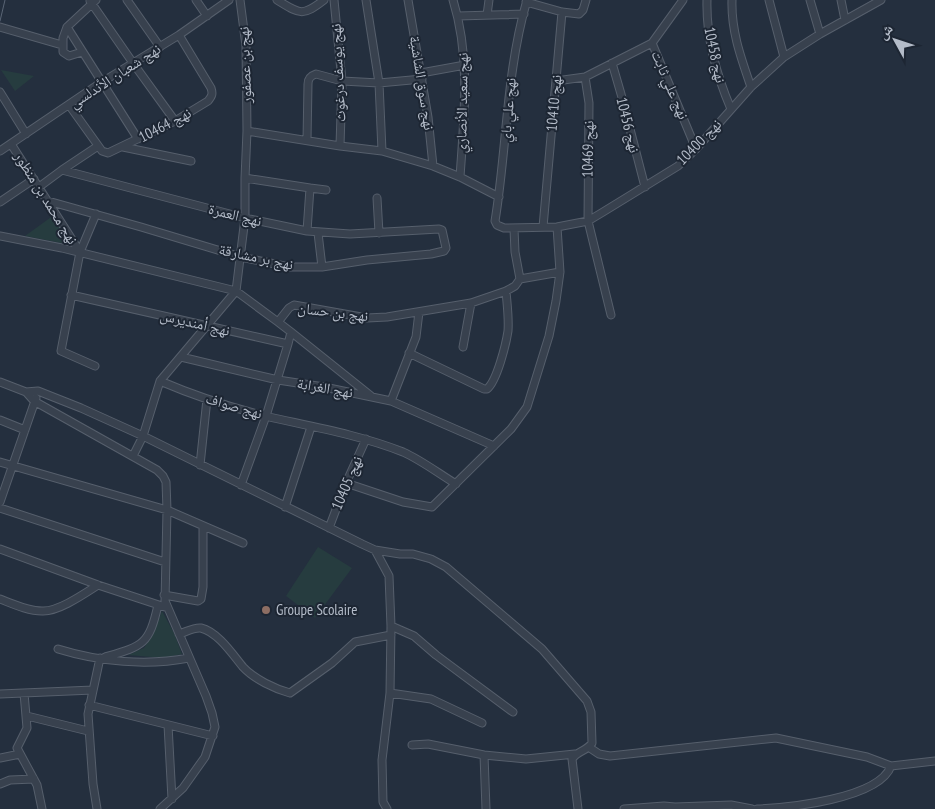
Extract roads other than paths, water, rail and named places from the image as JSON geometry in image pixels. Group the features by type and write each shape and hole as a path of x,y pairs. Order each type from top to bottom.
{"street":[{"path":"127,0 160,47"},
{"path":"196,0 207,16"},
{"name":"نهج شعبان الأندلسي","path":"0,151 102,82 179,35 229,0"},
{"name":"نهج بن عصفور","path":"236,291 244,218 247,131 246,46 240,0"},
{"path":"277,0 293,10 304,12 311,10 324,0"},
{"name":"نهج يوسف درغوث","path":"334,0 342,81 340,146"},
{"path":"366,0 379,83 382,150"},
{"name":"نهج سوق الشاشية","path":"408,0 422,76 433,166"},
{"name":"نهج سعيد الأنصاري","path":"453,0 458,16 465,65 460,177"},
{"path":"487,15 489,0"},
{"path":"527,1 562,12 580,13 586,0"},
{"name":"نهج علي ثابت","path":"683,0 652,44 696,149"},
{"name":"نهج 10458","path":"707,0 712,51 718,76 731,109"},
{"path":"732,0 735,39 751,87"},
{"path":"769,0 784,57"},
{"path":"810,0 820,34"},
{"path":"841,0 845,20"},
{"path":"82,52 66,55 63,52 62,45 67,27 92,1 133,64 175,121"},
{"name":"نهج علي باي","path":"495,222 514,57 527,1"},
{"name":"نهج 10400","path":"495,222 500,226 514,229 557,227 588,221 678,166 696,149 751,87 784,57 820,34 879,1"},
{"name":"نهج 10410","path":"543,227 562,12"},
{"path":"458,16 524,14"},
{"path":"0,26 62,45"},
{"path":"67,27 138,139"},
{"name":"نهج 10464","path":"98,146 106,152 123,147 175,121 212,97 213,92 179,35"},
{"path":"556,81 585,77 652,44"},
{"name":"نهج 10456","path":"612,63 645,187"},
{"path":"307,140 308,84 310,78 316,74 342,81 379,83 422,76 465,65"},
{"name":"نهج 10469","path":"585,77 589,103 588,221 611,315"},
{"path":"0,92 26,134"},
{"path":"39,187 98,146 69,105"},
{"path":"247,131 340,146 382,150 433,166 499,196"},
{"name":"نهج محمد بن منظور","path":"11,144 80,252"},
{"path":"123,147 191,161"},
{"name":"نهج العمرة","path":"62,170 244,218 307,231 350,234 439,229"},
{"path":"245,178 326,190"},
{"path":"0,202 34,179"},
{"path":"307,231 310,188"},
{"path":"377,198 379,233"},
{"name":"نهج بر مشارقة","path":"48,201 241,257 289,267 322,267 444,251 446,248 442,230 439,229"},
{"path":"95,366 61,351 80,252 96,214"},
{"path":"346,483 403,502 429,508 436,505 511,429 527,407 549,336 560,272 557,227"},
{"path":"514,229 515,252 520,279 560,272"},
{"path":"318,232 322,267"},
{"name":"نهج بن حسان","path":"0,236 80,252 236,291 278,322 289,308 294,305 367,318 387,317 471,303 506,291 515,286 520,279"},
{"path":"133,456 143,436 160,381 236,291"},
{"path":"409,354 486,389 491,384 508,331 506,291"},
{"name":"نهج أمنديرس","path":"71,295 288,344"},
{"path":"463,347 471,303"},
{"path":"391,401 416,337 419,312"},
{"path":"278,322 371,396"},
{"path":"241,485 278,380 291,332"},
{"name":"نهج الغرابة","path":"181,357 278,380 324,386 391,401 494,446"},
{"name":"نهج صواف","path":"160,381 207,399 266,416 366,439 422,462 456,484"},
{"path":"0,382 26,392 38,391 81,408 143,436 375,550 413,554 431,559 446,567 462,578 542,648 590,707 593,737 590,748"},
{"path":"0,502 38,391"},
{"path":"26,392 34,401 157,470 166,482 164,595 212,713 215,727 205,757 182,788 160,809"},
{"path":"200,465 207,399"},
{"path":"0,420 25,430"},
{"path":"285,507 311,426"},
{"name":"نهج 10405","path":"330,528 346,483 366,439"},
{"path":"0,462 167,510 244,543"},
{"path":"0,508 165,562"},
{"path":"164,595 198,601 201,599 203,586 203,526"},
{"path":"0,548 98,585 168,608"},
{"path":"375,550 388,576 391,626 390,692 382,760 383,802 387,809"},
{"path":"0,599 34,610 46,611 75,599 98,585"},
{"path":"100,658 127,650 144,642 151,630 158,605"},
{"path":"391,626 414,636 436,655 513,712"},
{"path":"179,634 199,628 207,630 222,642 244,668 254,676 290,693 332,663 355,642 391,635"},
{"path":"58,649 100,658 160,663 189,658"},
{"path":"97,809 92,784 88,731 89,705 100,658"},
{"path":"0,694 93,690"},
{"path":"390,692 431,699 482,723"},
{"path":"24,693 27,716 26,732 17,747 34,779 42,809"},
{"path":"89,705 213,736"},
{"path":"27,716 88,731"},
{"path":"168,726 172,799"},
{"path":"590,748 599,754 610,756 776,738 867,757 891,766 935,761"},
{"path":"412,745 428,744 484,755 526,759 575,754 590,748"},
{"path":"0,758 20,754"},
{"path":"575,754 572,759 578,809"},
{"path":"484,755 486,809"},
{"path":"757,809 824,801 858,792 881,779 891,766"},
{"path":"0,784 10,780 34,779"},
{"path":"624,809 664,806 675,808 731,805 752,809"}],"tram line":[{"path":"0,21 5,0"}],"place":[{"name":"Groupe Scolaire","path":"266,610"}]}
